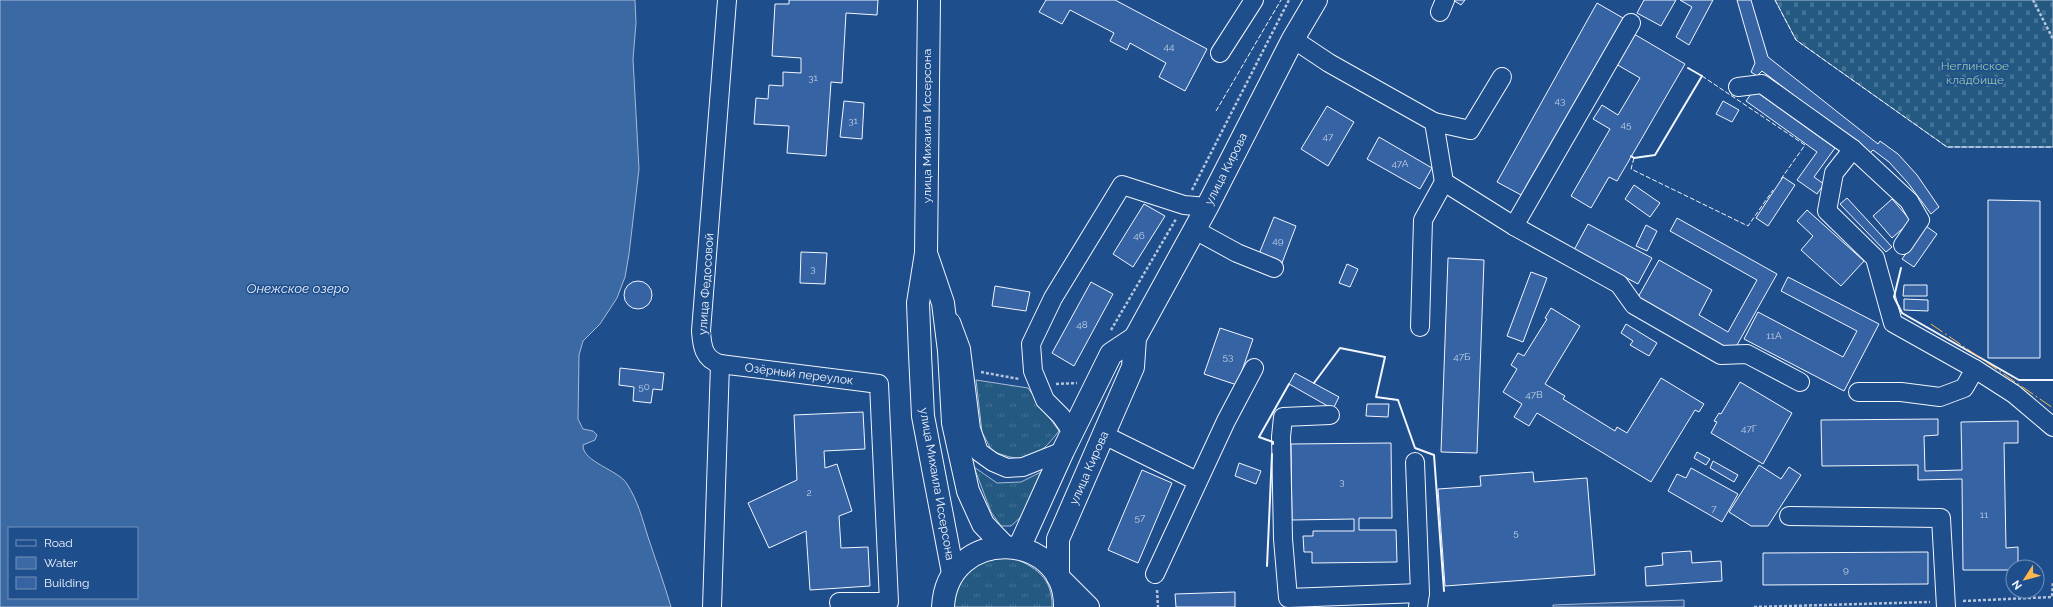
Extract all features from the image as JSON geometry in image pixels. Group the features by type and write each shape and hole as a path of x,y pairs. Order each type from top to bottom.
{"main road":[{"name":"улица Михаила Иссерсона","path":"929,0 926,253 918,303 923,416 953,573"},
{"name":"улица Кирова","path":"1058,577 1058,539 1133,367 1135,338 1195,230 1293,39 1316,0"},
{"name":"улица Михаила Иссерсона","path":"926,253 943,303 949,351 953,423 968,491 983,524 1012,547"},
{"name":"улица Кирова","path":"1012,547 1111,354 1135,338"},
{"path":"943,607 947,585 953,573 967,558 985,549 1012,547 1034,554 1048,564 1058,577 1088,607"},
{"path":"1058,577 1066,598 1066,607"}],"street":[{"name":"улица Федосовой","path":"720,364 713,362 703,350 701,331 727,0"},
{"path":"1220,53 1254,0"},
{"path":"1514,226 1631,23"},
{"path":"1293,39 1329,63 1434,122 1470,130 1502,77"},
{"path":"1738,87 1762,84 1852,149 1909,201 1920,220 1903,245"},
{"path":"1420,327 1423,220 1444,182 1434,122"},
{"path":"1852,149 1834,173 1828,211 1875,258 1893,323 1975,369 2014,394 2053,427"},
{"path":"1444,182 1514,226 1620,284 1634,305 1721,355 1747,354 1800,382"},
{"path":"1072,432 1061,416 1045,400 1033,372 1031,344 1053,298 1122,185 1184,205 1207,207"},
{"path":"1195,230 1237,253 1274,268"},
{"path":"943,303 961,349 971,429 979,452 993,462 1007,468 1023,467 1062,451"},
{"name":"Озёрный переулок","path":"720,364 879,384 889,602 839,602 840,607"},
{"path":"712,607 720,364"},
{"path":"1155,574 1197,481 1254,368"},
{"path":"1858,392 1901,392 1940,397 1964,388 1975,369"},
{"path":"1330,415 1283,416 1281,453 1288,598 1419,600 1415,462"},
{"path":"1104,435 1197,481"},
{"path":"1789,516 1942,518 1946,604"}],"path":[{"path":"1108,336 1184,205 1289,0"},
{"path":"2033,0 2053,39"},
{"path":"975,371 1049,384 1080,383"},
{"path":"1754,607 1946,604 2052,597 2053,582"}],"green space":[{"name":"Неглинское кладбище","path":"1775,0 2053,0 2053,147 1947,147 1796,40"},
{"path":"976,380 1028,388 1059,431 1044,448 1030,457 1014,458 992,451 982,432"},
{"path":"974,467 997,483 1021,482 1041,472 1023,515 1011,526 1001,526 991,512"},
{"path":"1010,557 1035,569 1041,574 1046,581 1052,597 1052,607 952,607 959,579 981,560"}],"shaded area":[{"path":"1684,600 1684,607 1553,607 1553,605"}],"water":[{"name":"Онежское озеро","path":"0,0 635,0 636,23 633,59 639,169 629,254 625,277 617,298 600,324 583,341 579,355 578,419 583,429 593,431 597,435 595,440 583,445 584,451 594,461 623,479 637,503 671,607 0,607"}],"building":[{"path":"789,0 878,0 877,15 846,13 842,83 831,82 826,156 787,153 789,126 754,124 756,98 768,99 769,85 783,86 783,72 801,73 801,58 772,56 775,4 789,4"},
{"path":"1046,0 1115,0 1207,49 1185,91 1159,77 1166,63 1130,43 1127,50 1110,41 1114,33 1070,10 1062,24 1039,12"},
{"path":"1453,0 1465,0 1461,5"},
{"path":"1644,0 1676,0 1661,26 1637,13"},
{"path":"1680,0 1713,0 1689,45 1676,37 1692,7"},
{"path":"1737,0 1751,0 1768,57 1878,144 1880,141 1898,154 1917,175 1939,207 1931,214 1908,183 1889,162 1873,150 1870,153 1762,71 1757,76 1751,72 1755,63"},
{"path":"1597,3 1623,18 1523,196 1497,182"},
{"path":"1634,34 1685,64 1617,181 1609,177 1591,208 1571,196 1610,129 1593,119 1602,105 1618,115 1640,78 1616,64"},
{"path":"1754,90 1835,148 1814,177 1824,184 1817,194 1797,180 1817,152 1746,101"},
{"path":"844,101 864,103 862,139 840,137"},
{"path":"1723,101 1739,110 1732,122 1716,114"},
{"path":"1327,106 1354,122 1328,166 1301,149"},
{"path":"1379,137 1432,168 1420,189 1367,159"},
{"path":"1783,177 1795,185 1768,226 1756,218"},
{"path":"1634,185 1660,203 1650,217 1625,199"},
{"path":"1847,198 1892,247 1886,252 1840,204"},
{"path":"1892,199 1911,221 1892,238 1873,216"},
{"path":"1988,200 2040,201 2040,358 1988,358"},
{"path":"1144,204 1165,216 1133,267 1113,254"},
{"path":"1807,210 1864,261 1841,286 1801,250 1813,236 1797,221"},
{"path":"1274,217 1296,226 1282,263 1259,254"},
{"path":"1677,218 1777,274 1733,352 1637,299 1659,260 1712,290 1699,315 1728,332 1757,280 1670,231"},
{"path":"1588,224 1652,258 1638,284 1574,250"},
{"path":"1646,225 1657,231 1647,251 1636,246"},
{"path":"1926,226 1937,234 1914,267 1902,259"},
{"path":"801,252 827,253 825,284 800,283"},
{"path":"1448,258 1484,260 1477,453 1441,452"},
{"path":"1347,264 1358,269 1350,287 1339,283"},
{"path":"1531,272 1547,278 1523,342 1507,336"},
{"path":"1788,277 1879,324 1844,391 1744,339 1758,312 1843,357 1857,331 1781,291"},
{"path":"638,281 648,285 652,295 648,305 638,309 628,305 624,295 628,285"},
{"path":"1091,282 1113,294 1074,366 1052,353"},
{"path":"1904,285 1927,285 1927,296 1903,296"},
{"path":"995,286 1030,292 1026,311 992,306"},
{"path":"1904,299 1928,300 1928,311 1904,310"},
{"path":"1551,308 1580,326 1545,384 1565,396 1563,399 1615,431 1617,427 1627,433 1661,378 1704,404 1699,412 1695,410 1651,482 1537,413 1529,426 1514,417 1522,404 1503,392 1517,369 1511,365 1518,353 1524,356 1547,319 1545,318"},
{"path":"1626,324 1657,343 1649,356 1630,345 1633,341 1621,333"},
{"path":"1220,328 1253,339 1237,385 1204,374"},
{"path":"620,368 664,373 662,390 653,389 651,403 633,401 634,387 619,385"},
{"path":"1295,373 1339,397 1333,409 1289,384"},
{"path":"1740,382 1792,413 1763,464 1711,433 1717,422 1714,421 1719,413 1721,414"},
{"path":"1367,404 1389,404 1388,417 1366,416"},
{"path":"863,412 865,449 824,451 825,468 837,464 852,511 839,516 841,548 868,547 870,586 810,590 806,531 769,548 748,503 797,480 794,415"},
{"path":"1938,419 1938,435 1924,436 1925,471 1962,470 1961,422 2018,421 2018,443 2004,443 2006,548 2018,547 2018,559 2005,559 2005,570 1963,570 1962,479 1918,480 1918,465 1822,466 1821,420"},
{"path":"1391,443 1392,518 1359,518 1359,530 1396,530 1397,562 1312,563 1312,552 1304,552 1303,536 1313,536 1313,531 1354,531 1354,519 1292,520 1291,444"},
{"path":"1697,452 1710,459 1706,465 1694,458"},
{"path":"1713,461 1738,475 1734,482 1710,468"},
{"path":"1239,463 1261,471 1256,484 1235,476"},
{"path":"1759,465 1781,479 1789,467 1801,475 1768,526 1751,526 1729,512"},
{"path":"1691,468 1738,494 1722,522 1668,491 1677,474 1686,478"},
{"path":"1142,470 1172,483 1138,563 1108,550"},
{"path":"1533,472 1534,482 1587,478 1595,575 1445,586 1438,489 1481,486 1480,476"},
{"path":"1691,551 1692,563 1721,561 1722,581 1646,586 1645,567 1663,565 1662,553"},
{"path":"1928,552 1928,584 1763,585 1763,553"},
{"path":"1235,592 1235,607 1176,607 1175,594"}],"fence":[{"path":"1216,111 1281,0"},
{"path":"1775,0 1796,40 1947,147 2053,147"},
{"path":"1702,76 1805,145 1781,179"},
{"path":"1634,158 1631,169 1748,226 1773,190"}],"wall":[{"path":"1631,156 1634,158 1655,155 1702,76 1688,68"},
{"path":"1901,268 1894,297 1902,313 2019,380 2053,380"},
{"path":"1314,383 1340,348 1385,357 1376,397 1398,400 1415,448 1434,455 1444,591"},
{"path":"1273,444 1273,442 1259,437 1289,384"},
{"path":"1267,566 1272,454"}],"power":[{"path":"1931,324 2053,408"}]}
